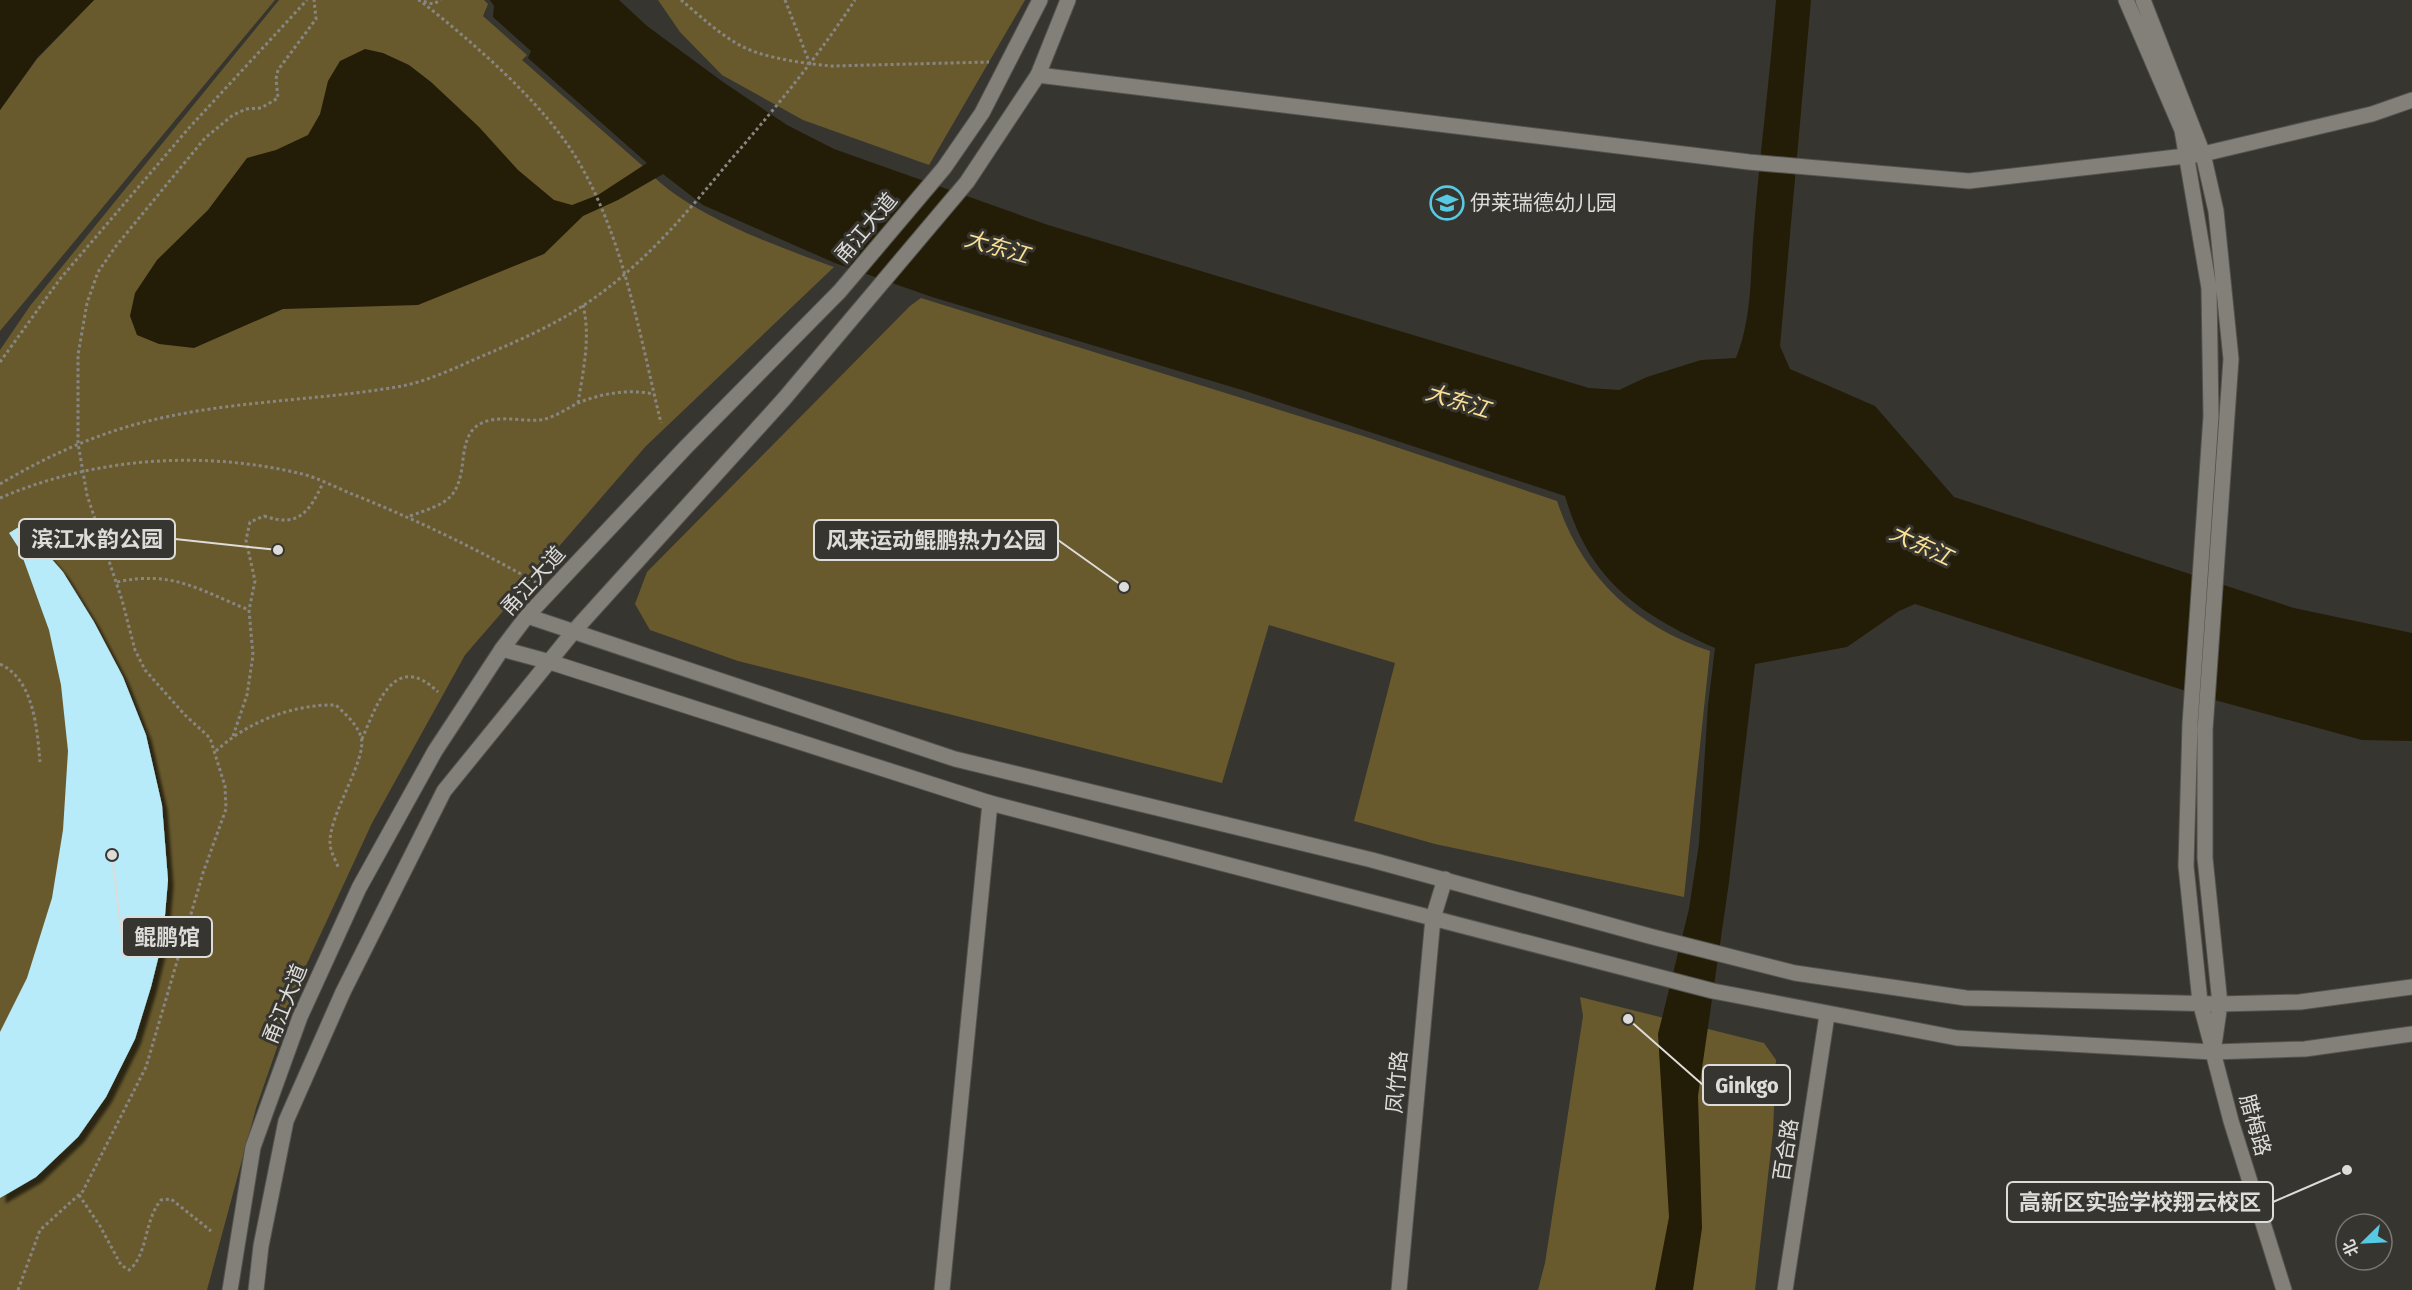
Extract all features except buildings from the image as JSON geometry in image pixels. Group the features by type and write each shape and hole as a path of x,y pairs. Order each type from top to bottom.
{"street":[{"name":"甬江大道","path":"230,1290 253,1147 300,1017 359,888 435,751 502,649 527,616 686,447 840,291 928,186 982,113 1040,0"},
{"path":"256,1290 261,1246 286,1121 343,992 444,791 574,631 784,399 864,307 957,194 1038,75 1068,0"},
{"path":"2126,0 2182,130 2209,288 2211,416 2190,724 2186,866 2200,1002 2213,1052"},
{"name":"腊梅路","path":"2143,0 2203,154 2216,211 2231,359 2205,730 2205,858 2220,1004 2213,1052 2231,1121 2284,1290"},
{"path":"1038,75 1737,161 1969,181 2203,154 2372,114 2412,100"},
{"path":"527,616 955,759 1445,879 1653,937 1796,973 1966,998 2220,1004 2300,1002 2412,987"},
{"path":"502,649 550,662 990,803 1713,991 1827,1015 1957,1038 2213,1052 2305,1049 2412,1034"},
{"path":"942,1290 990,803"},
{"name":"凤竹路","path":"1399,1290 1433,918 1445,879"},
{"name":"百合路","path":"1785,1290 1827,1015"}],"path":[{"path":"0,362 60,279 188,129 307,0"},
{"path":"18,1290 40,1230 79,1195 146,1067 202,873 226,809 225,786 216,751 210,738 185,715 145,670 135,650 116,582 99,537 82,470 78,443 78,355 87,303 98,272 116,246 205,138 233,115 246,109 261,108 278,98 276,79 278,70 316,19 314,0"},
{"path":"418,0 460,33 556,130 581,166 605,220 624,275 661,423"},
{"path":"423,3 433,4 441,0"},
{"path":"681,0 730,39 757,53 810,64 832,66 994,62"},
{"path":"785,0 810,64"},
{"path":"0,484 78,443 166,417 406,385 536,334 583,305 624,275 679,222 785,96 855,0"},
{"path":"578,403 586,348 587,319 583,305"},
{"path":"408,517 442,504 459,487 465,448 471,432 477,427 502,418 540,420 557,415 578,403 624,391 654,394"},
{"path":"0,498 36,483 82,470 164,459 234,463 300,473 408,517 551,591"},
{"path":"232,736 247,695 253,655 253,631 249,610 255,582 246,540 250,522 264,516 279,521 295,519 309,511 324,483"},
{"path":"116,582 169,578 190,583 249,610"},
{"path":"0,664 12,669 31,702 40,762"},
{"path":"339,869 330,843 335,818 360,757 362,739 385,687 400,679 416,678 429,683 438,692"},
{"path":"216,751 232,736 290,710 312,704 336,705 352,721 362,739"},
{"path":"79,1195 100,1226 121,1265 129,1270 137,1264 152,1211 161,1200 171,1199 212,1231"}],"shaded area":[{"path":"94,0 275,0 0,331 0,110 37,59"},
{"path":"279,0 484,0 488,4 483,16 527,55 522,60 663,185 684,200 733,227 834,267 646,446 465,655 372,823 304,970 256,1108 207,1290 0,1290 0,350 30,306"},
{"path":"658,0 1025,0 929,165 803,120 722,75 680,32"},
{"path":"921,298 1363,436 1557,501 1581,553 1615,595 1635,613 1658,628 1710,651 1684,897 1435,844 1354,821 1395,663 1269,625 1222,783 738,661 650,630 635,604 647,572 910,306"},
{"path":"1580,997 1764,1043 1776,1060 1773,1132 1755,1290 1538,1290 1545,1263 1583,1016"}],"water":[{"path":"0,0 94,0 37,58 0,110"},
{"name":"大东江","path":"490,0 619,0 647,26 723,82 787,125 834,149 1048,225 1589,388 1619,390 1647,377 1701,360 1736,358 1745,326 1750,294 1756,199 1776,0 1811,0 1780,346 1790,369 1875,406 1954,497 2294,608 2412,633 2412,741 2362,740 2211,699 1915,604 1899,611 1847,647 1755,664 1729,882 1698,1096 1702,1228 1693,1290 1655,1290 1669,1217 1658,1034 1689,909 1699,844 1708,705 1715,648 1662,621 1620,591 1588,551 1575,526 1565,496 1242,390 932,297 835,263 703,205 663,174 618,200 583,216 544,254 418,305 283,309 194,348 159,344 137,335 130,316 135,293 157,260 208,210 247,158 276,150 308,135 320,114 328,81 340,61 365,49 383,53 409,65 431,82 479,127 518,170 554,200 572,205 598,195 647,163 528,58 531,51 493,17 494,6"}],"place":[{"name":"伊莱瑞德幼儿园","path":"1447,203"},
{"name":"滨江水韵公园","path":"278,550"},
{"name":"风来运动鲲鹏热力公园","path":"1124,587"},
{"name":"鲲鹏馆","path":"112,855"},
{"name":"Ginkgo","path":"1628,1019"},
{"name":"高新区实验学校翔云校区","path":"2347,1170"}]}
